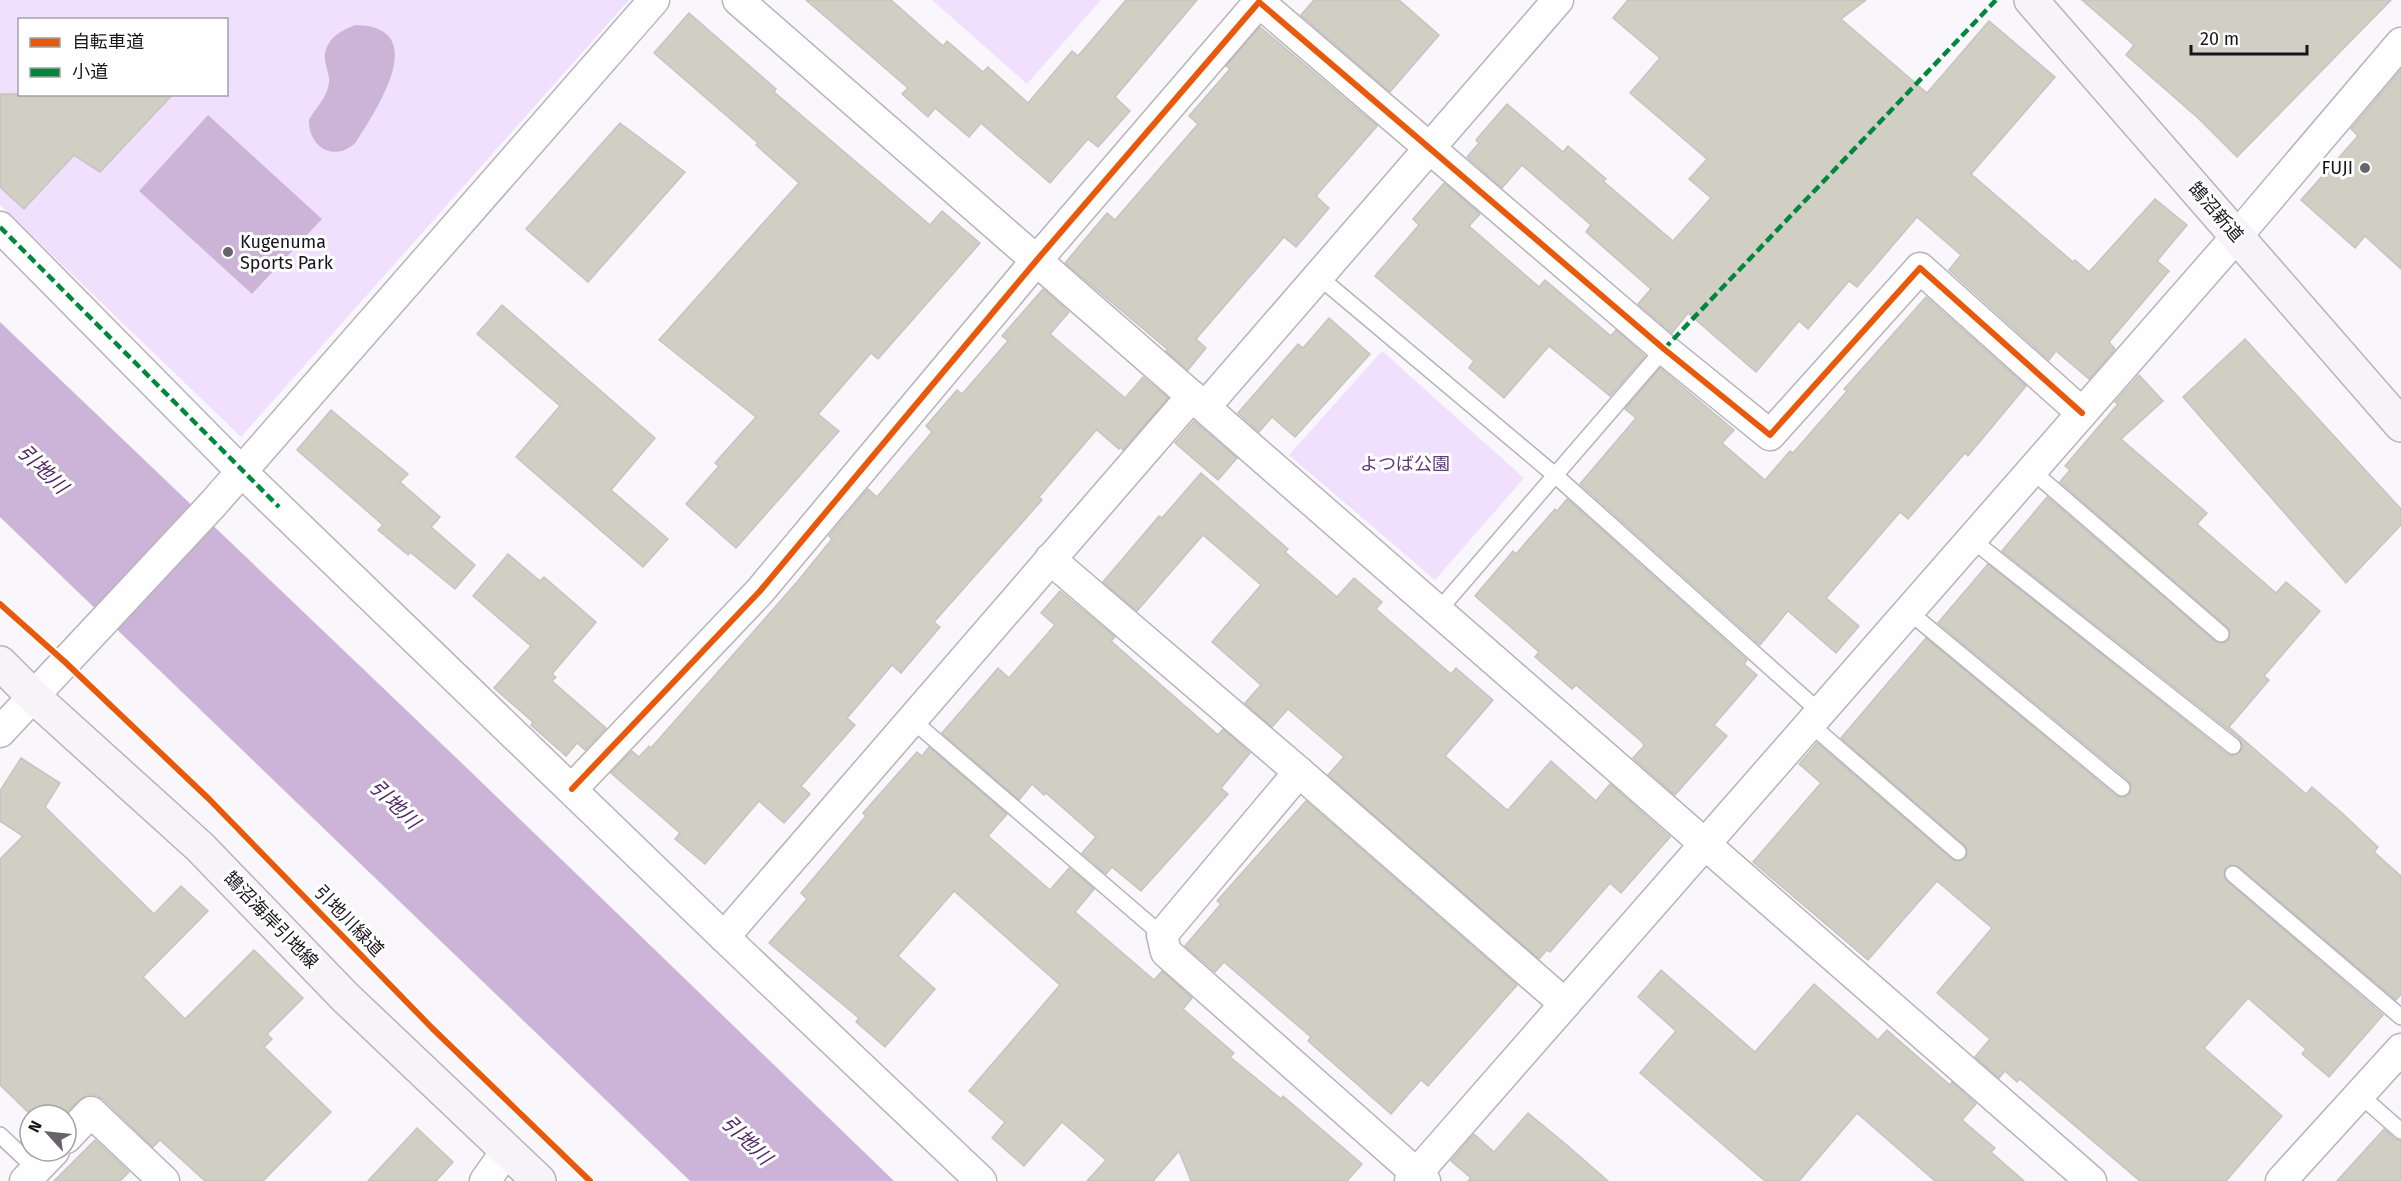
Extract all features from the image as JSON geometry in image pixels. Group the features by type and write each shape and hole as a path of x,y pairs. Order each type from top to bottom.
{"street":[{"path":"0,732 242,472 654,0"},
{"path":"738,0 2091,1181"},
{"path":"724,937 1050,560 1318,276 1558,0"},
{"name":"鵠沼新道","path":"2031,0 2401,425"},
{"path":"572,789 760,591 1036,261 1259,2 1664,349 1770,435 1920,268 2082,413"},
{"path":"1299,772 1162,935 1166,952 1417,1178 1565,1004 2236,236 2401,43"},
{"path":"0,227 242,472 724,937 981,1181"},
{"path":"1050,560 1299,772 1565,1004"},
{"name":"鵠沼海岸引地線","path":"0,663 33,696 200,847 345,997 539,1181"},
{"path":"2281,1181 2401,1049"},
{"path":"78,1126 91,1112 164,1181"},
{"path":"485,1181 507,1150"}],"lane":[{"path":"1318,276 1556,476 1958,852"},
{"path":"1438,611 1664,349"},
{"path":"2031,470 2221,634"},
{"path":"1971,539 2233,746"},
{"path":"1908,611 2122,788"},
{"path":"912,720 1162,935"},
{"path":"2234,874 2401,1017"},
{"path":"2360,1095 2401,1131"},
{"path":"0,1135 38,1167"}],"path":[{"path":"565,1157 590,1181"}],"green space":[{"name":"Kugenuma Sports Park","path":"0,0 629,0 241,437 0,205"},
{"path":"932,0 1101,0 1027,84"},
{"name":"よつば公園","path":"1382,351 1524,478 1435,580 1289,455"}],"water":[{"path":"356,25 379,29 391,39 395,54 392,72 376,110 356,142 348,148 332,152 318,145 310,130 309,120 328,88 329,78 325,60 327,47 339,33"},
{"path":"208,115 322,219 252,294 139,191"},
{"name":"引地川","path":"0,322 470,771 894,1181 690,1181 0,517"}],"building":[{"path":"806,0 891,0 943,46 947,41 983,72 988,67 1028,103 1072,51 1078,56 1126,0 1197,0 1115,97 1130,111 1098,147 1088,139 1050,183 981,123 969,137 935,108 928,117 902,94 908,88"},
{"path":"1314,0 1399,0 1439,35 1390,92 1301,15"},
{"path":"1628,0 1866,0 1841,19 1927,93 1989,21 2055,77 1971,174 2073,262 2075,260 2089,272 2155,199 2187,225 2157,261 2169,271 2109,342 2115,349 2089,379 2056,351 2049,360 1949,270 1961,255 1917,217 1857,287 1849,281 1808,329 1799,321 1756,372 1688,313 1672,333 1638,304 1651,289 1586,232 1591,225 1522,165 1502,188 1467,157 1479,143 1476,140 1507,104 1563,152 1568,146 1606,179 1603,181 1673,241 1711,198 1689,179 1707,159 1630,93 1660,58 1613,18"},
{"path":"2082,0 2391,0 2237,157 2198,118 2126,55 2134,45"},
{"path":"689,13 776,89 774,92 930,225 942,211 980,243 878,359 871,353 818,414 839,431 736,548 686,504 719,466 715,463 756,417 659,340 799,183 756,145 758,143 654,53"},
{"path":"1260,27 1377,126 1316,196 1329,208 1296,247 1284,237 1196,339 1206,348 1188,370 1166,351 1167,349 1065,263 1107,213 1115,220 1198,124 1189,116 1230,69 1226,66"},
{"name":"FUJI","path":"2401,70 2401,269 2365,236 2355,248 2301,200 2358,136 2351,129"},
{"path":"0,94 171,96 100,172 74,155 24,209 0,187"},
{"path":"620,123 685,172 588,282 526,229"},
{"path":"1444,183 1480,214 1469,226 1539,287 1545,280 1611,336 1616,330 1645,356 1610,396 1549,346 1504,398 1469,368 1474,361 1375,276 1419,225 1413,219"},
{"path":"1043,289 1069,312 1050,334 1125,398 1143,377 1168,398 1123,450 1097,430 1098,428 1039,497 1042,500 934,622 940,627 901,673 892,665 847,718 855,725 801,786 810,794 784,823 759,801 705,864 675,839 680,833 611,773 632,751 639,757 649,746 651,748 797,582 832,539 829,536 868,489 877,497 932,432 926,426 957,390 962,394 1008,341 1002,336"},
{"path":"1926,297 2026,386 1968,456 1965,453 1908,519 1900,512 1826,598 1859,626 1836,653 1788,611 1760,645 1580,484 1636,418 1625,409 1660,368 1734,430 1722,443 1765,480 1790,451 1793,453 1847,391 1844,389"},
{"path":"502,305 655,438 611,490 668,539 643,567 516,457 560,406 477,334"},
{"path":"1329,318 1370,354 1295,437 1272,417 1259,432 1238,413 1298,344 1303,348"},
{"path":"2245,339 2401,509 2401,525 2346,583 2183,397"},
{"path":"2139,375 2163,401 2121,439 2207,513 2197,524 2276,593 2286,582 2320,611 2264,676 2269,680 2229,727 2306,794 2312,787 2378,847 2374,852 2401,876 2401,994 2396,1000 2239,867 2230,865 2225,868 2224,877 2227,881 2383,1015 2329,1077 2302,1054 2306,1049 2248,998 2204,1048 2282,1116 2226,1181 2140,1181 2020,1079 2017,1082 2005,1071 1999,1078 1975,1057 1990,1039 1937,993 1992,928 1937,881 1868,960 1753,862 1821,783 1799,764 1817,743 1952,859 1961,861 1966,858 1967,849 1964,845 1841,738 1926,638 2116,796 2125,797 2130,794 2131,785 2128,780 1938,623 1988,564 2227,754 2232,756 2240,752 2243,747 2239,738 2002,551 2047,497 2215,641 2224,643 2229,640 2230,631 2227,627 2060,482 2070,470 2065,466 2118,404 2115,402"},
{"path":"331,410 408,474 400,482 440,517 431,527 475,565 455,589 410,552 408,555 378,530 383,525 297,450"},
{"path":"1194,421 1237,458 1218,480 1175,443"},
{"path":"1201,473 1288,549 1285,552 1337,597 1354,578 1382,602 1376,609 1451,674 1456,668 1493,700 1445,756 1506,809 1508,810 1551,761 1596,801 1610,784 1670,837 1621,893 1610,883 1550,952 1547,950 1539,959 1328,775 1344,757 1288,709 1272,727 1245,703 1261,685 1212,642 1261,585 1203,535 1137,611 1103,582 1159,516 1162,518"},
{"path":"1567,499 1747,660 1744,664 1757,675 1714,725 1727,736 1675,795 1633,758 1644,746 1642,742 1576,685 1572,689 1535,657 1539,652 1475,596 1513,551 1516,554 1555,509 1557,511"},
{"path":"508,554 540,581 544,577 596,622 552,674 556,677 552,681 606,728 585,750 577,743 566,756 531,725 533,722 494,688 531,646 473,596"},
{"path":"1060,591 1115,637 1111,641 1218,735 1223,729 1250,753 1221,788 1228,794 1141,891 1112,867 1106,874 1082,853 1096,837 1046,793 1044,795 1032,784 1019,800 942,733 998,668 1009,678 1055,625 1041,613"},
{"path":"929,747 1007,814 988,836 1050,890 1069,868 1094,889 1075,912 1154,980 1162,971 1192,998 1183,1009 1234,1053 1230,1057 1281,1099 1283,1096 1362,1164 1347,1181 1191,1181 1179,1151 1153,1181 1087,1181 1106,1160 1062,1122 1024,1166 992,1138 1005,1122 969,1091 1060,985 954,891 898,956 935,989 885,1047 856,1022 859,1018 769,943 807,899 801,893 866,816 863,813 917,752 922,756"},
{"path":"21,758 60,783 45,807 154,914 181,886 208,911 143,977 185,1019 254,950 303,998 267,1034 272,1039 264,1047 331,1112 263,1181 205,1181 160,1140 153,1147 96,1095 87,1095 76,1103 19,1103 0,1085 0,859 23,836 0,821 0,791"},
{"path":"1306,801 1517,985 1428,1086 1421,1080 1391,1114 1308,1041 1311,1037 1224,962 1215,972 1185,946 1221,904 1217,901"},
{"path":"1661,970 1755,1052 1814,984 1878,1040 1887,1030 1950,1085 1952,1082 1976,1104 1962,1120 1995,1148 1991,1152 2024,1181 1935,1181 1857,1113 1799,1181 1765,1181 1640,1073 1676,1031 1638,997"},
{"path":"1528,1113 1608,1181 1468,1181 1471,1178 1451,1161 1474,1134 1494,1152"},
{"path":"417,1128 453,1162 436,1181 368,1181"},
{"path":"2384,1129 2395,1139 2401,1141 2401,1181 2337,1181"},
{"path":"95,1140 129,1172 120,1181 54,1181 72,1163 78,1163 78,1157"}],"marked path":[{"path":"1664,349 1996,0"},
{"path":"0,227 279,507"}],"cycle path":[{"path":"572,789 760,591 1036,261 1259,2 1664,349 1770,435 1920,268 2082,413"},
{"name":"引地川緑道","path":"0,604 65,662 209,799 432,1028 590,1181"}],"place":[{"name":"FUJI","path":"2365,168"},
{"name":"Kugenuma Sports Park","path":"228,252"}]}
